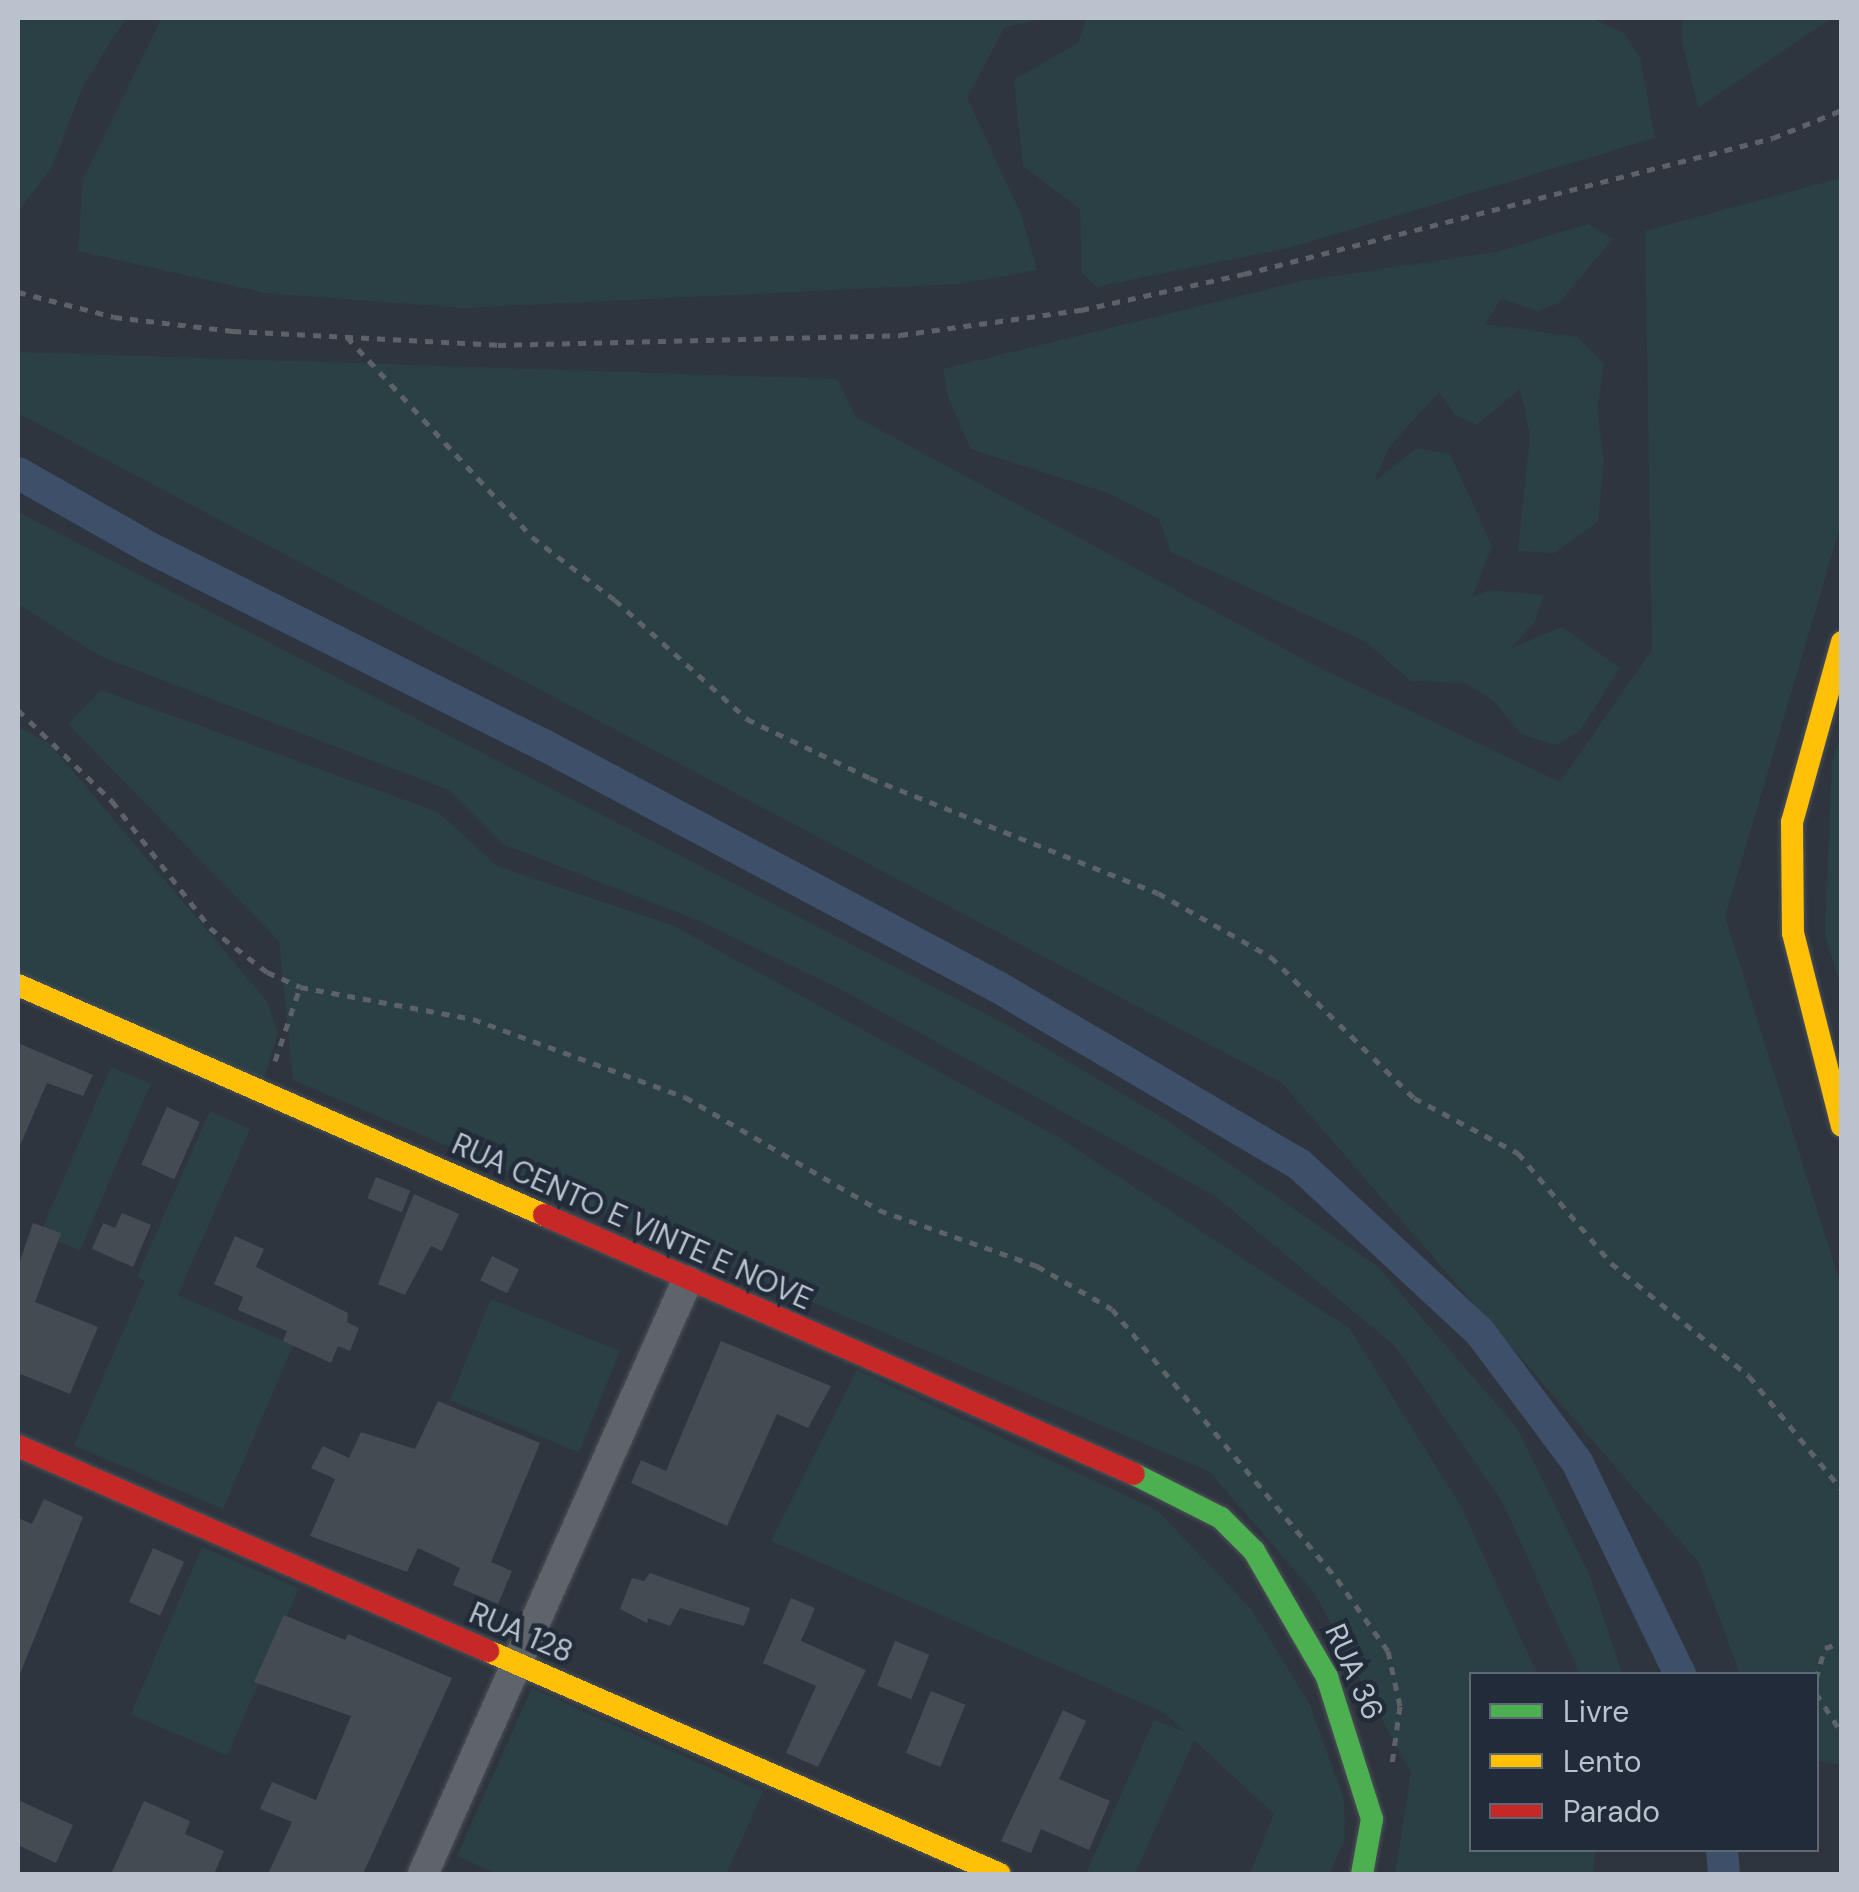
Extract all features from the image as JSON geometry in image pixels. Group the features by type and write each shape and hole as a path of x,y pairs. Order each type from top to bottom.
{"street":[{"path":"1842,642 1792,822 1793,933 1842,1126"},
{"name":"RUA CENTO E VINTE E NOVE","path":"18,985 1149,1480 1220,1518"},
{"path":"423,1874 688,1280"},
{"name":"RUA 128","path":"18,1446 1000,1874"},
{"name":"RUA 36","path":"1220,1518 1254,1550 1327,1677 1372,1819 1362,1874"}],"path":[{"path":"18,292 114,317 498,346 900,335 1081,310 1521,206 1773,138 1842,110"},
{"path":"347,337 532,537 616,600 747,718 870,778 1158,893 1271,956 1414,1098 1518,1153 1611,1263 1749,1376 1842,1490"},
{"path":"18,710 112,802 210,928 237,953 300,987 472,1019 685,1097 879,1210 1037,1266 1112,1310 1337,1579 1388,1651 1400,1706 1398,1747 1372,1819"},
{"path":"263,1092 300,987"},
{"path":"1818,1672 1825,1648 1842,1643"},
{"path":"1819,1698 1841,1732"}],"green space":[{"path":"18,18 126,18 83,86 52,167 18,211"},
{"path":"162,18 1044,18 1004,28 967,98 1021,214 1037,270 958,284 464,308 265,293 78,251 83,179"},
{"path":"1086,18 1591,18 1624,33 1640,58 1655,138 1292,247 1096,287 1082,273 1080,209 1023,166 1014,80 1078,43"},
{"path":"1683,18 1832,18 1698,108 1682,41"},
{"path":"1841,178 1841,524 1725,917 1841,1286 1841,1765 1819,1761 1819,1672 1739,1672 1699,1563 1282,1083 18,413 18,352 837,379 856,417 1316,666 1560,782 1652,650 1645,231"},
{"path":"1588,224 1613,239 1559,303 1538,311 1501,299 1485,324 1577,337 1604,364 1597,411 1604,461 1598,522 1554,553 1518,551 1530,435 1520,389 1477,425 1455,415 1439,392 1389,447 1374,482 1417,448 1450,454 1492,546 1472,597 1489,590 1544,595 1534,623 1510,649 1562,627 1620,668 1580,731 1556,745 1521,734 1493,700 1465,683 1411,681 1366,642 1171,552 1159,519 1108,493 971,449 949,400 943,369 1301,281 1496,252"},
{"path":"18,512 1005,1024 1163,1118 1378,1267 1517,1428 1590,1576 1621,1672 1579,1672 1503,1503 1396,1347 1215,1196 844,991 702,922 503,844 449,790 100,656 18,604"},
{"path":"101,690 438,812 497,866 674,926 1058,1137 1350,1329 1462,1508 1536,1672 1469,1672 1469,1852 1595,1852 1593,1874 1395,1874 1411,1773 1315,1594 1210,1472 293,1080 279,941 68,724"},
{"path":"18,727 49,743 266,1000 278,1032 262,1085 18,982"},
{"path":"1841,737 1841,986 1825,935 1832,761"},
{"path":"111,1067 151,1084 80,1250 40,1234"},
{"path":"210,1111 250,1129 178,1295 293,1345 223,1509 74,1445 145,1281 137,1277"},
{"path":"491,1299 620,1351 579,1452 450,1400"},
{"path":"857,1370 1157,1510 1252,1610 1310,1705 1344,1800 1345,1839 1329,1874 1250,1874 1274,1814 1194,1740 1135,1874 1086,1874 1154,1720 1186,1732 1163,1712 771,1541"},
{"path":"202,1547 299,1588 228,1756 131,1715"},
{"path":"532,1688 763,1792 726,1874 498,1874 457,1856"}],"building":[{"path":"18,1043 93,1075 83,1096 47,1083 18,1150"},
{"path":"167,1107 200,1122 174,1179 141,1165"},
{"path":"376,1177 410,1191 402,1212 367,1198"},
{"path":"414,1194 459,1214 442,1251 431,1246 405,1295 378,1284"},
{"path":"122,1213 151,1225 133,1267 92,1249 103,1223 115,1228"},
{"path":"33,1223 61,1233 35,1302 98,1327 70,1394 18,1373 18,1267"},
{"path":"235,1236 264,1249 256,1267 348,1313 347,1322 359,1328 350,1351 338,1346 331,1363 283,1341 287,1331 238,1310 243,1297 214,1284"},
{"path":"492,1256 519,1269 507,1293 480,1280"},
{"path":"721,1341 831,1386 808,1428 777,1414 727,1526 631,1483 641,1460 666,1471"},
{"path":"438,1401 540,1443 491,1562 512,1571 498,1604 453,1585 460,1568 418,1548 407,1572 310,1536 335,1479 311,1468 323,1446 349,1458 361,1432 415,1449"},
{"path":"44,1499 83,1517 18,1679 18,1518 32,1524"},
{"path":"153,1548 184,1562 160,1616 129,1602"},
{"path":"650,1573 750,1608 744,1626 680,1608 670,1626 648,1618 647,1623 620,1609 632,1578 644,1581"},
{"path":"791,1598 815,1608 801,1641 866,1670 818,1767 786,1753 816,1686 763,1663"},
{"path":"284,1615 345,1640 348,1634 452,1678 363,1874 268,1874 292,1822 260,1809 272,1782 316,1800 351,1716 254,1682"},
{"path":"895,1641 929,1655 911,1699 877,1686"},
{"path":"931,1691 965,1705 940,1767 906,1753"},
{"path":"1063,1710 1086,1721 1059,1779 1110,1801 1089,1850 1041,1829 1031,1853 1001,1841"},
{"path":"18,1800 73,1825 56,1863 18,1845"},
{"path":"144,1801 190,1821 185,1834 224,1851 214,1874 111,1874"}],"waterway":[{"path":"18,473 148,547 544,745 998,987 1299,1164 1479,1331 1577,1462 1679,1672"},
{"path":"1722,1852 1724,1874"}],"traffic: fast":[{"path":"1134,1474 1221,1518 1254,1551 1327,1677 1372,1819 1362,1874"}],"traffic: slow":[{"path":"1842,642 1792,822 1793,933 1842,1126"},
{"path":"18,985 544,1215"},
{"path":"488,1651 1000,1874"}],"traffic: jam":[{"path":"544,1215 1134,1474"},
{"path":"18,1446 488,1651"}]}
